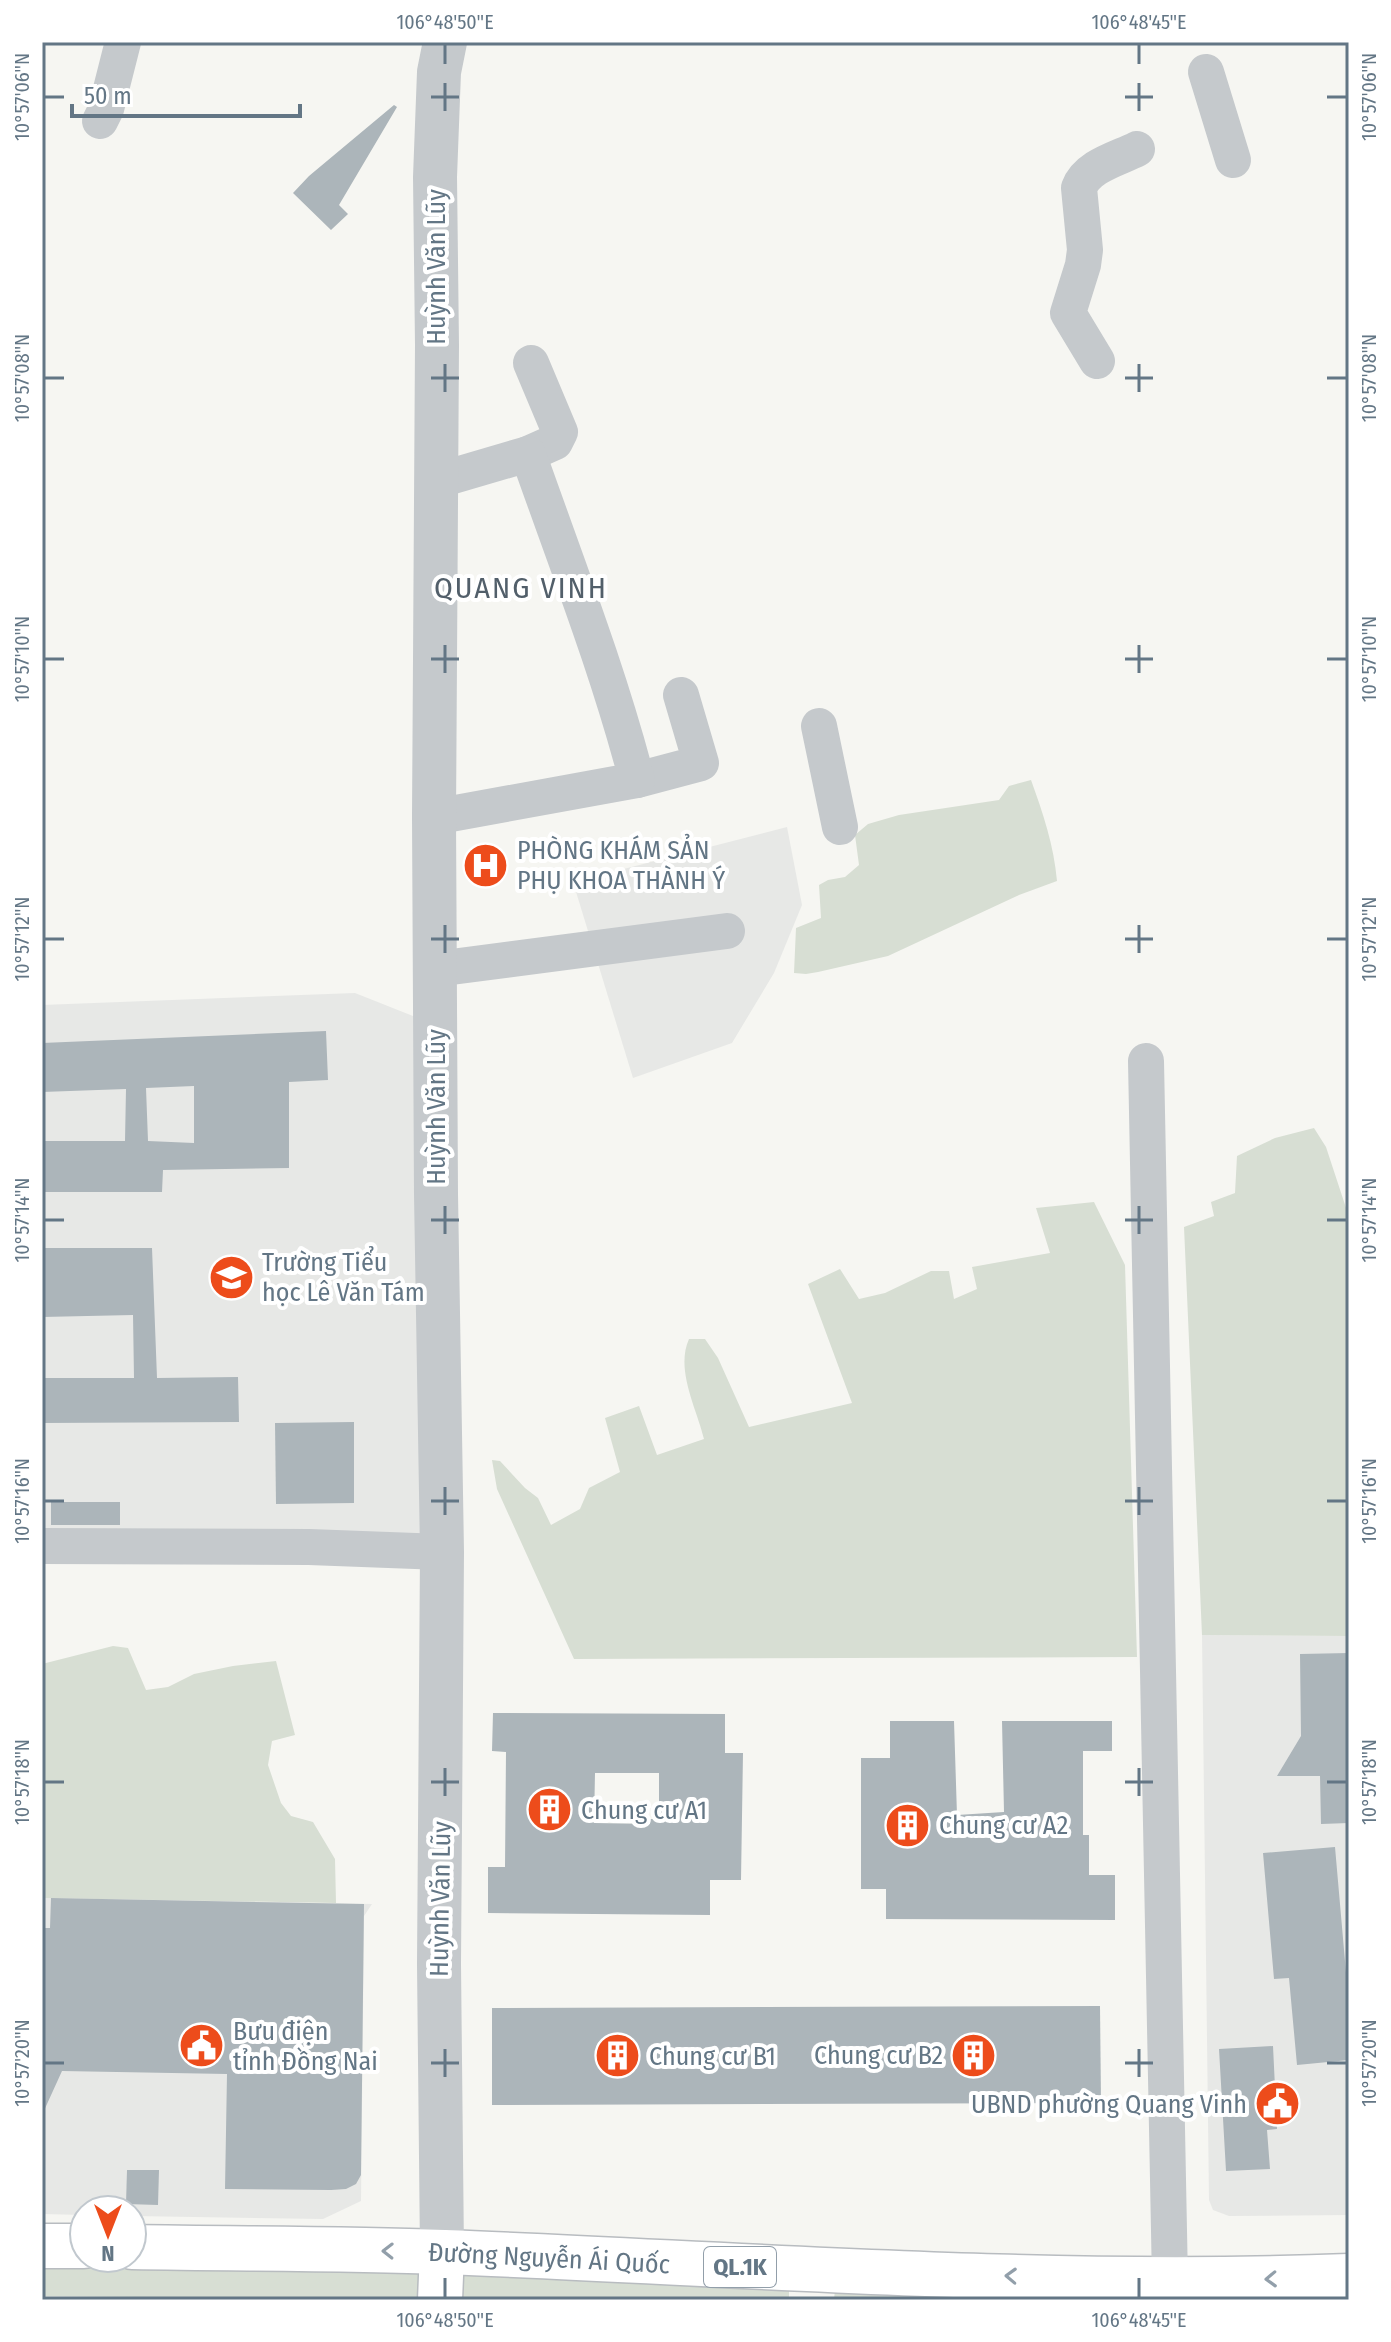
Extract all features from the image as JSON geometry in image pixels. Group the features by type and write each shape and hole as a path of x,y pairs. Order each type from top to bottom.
{"main road":[{"path":"42,2246 68,2246"},
{"name":"Đường Nguyễn Ái Quốc","path":"148,2247 442,2252 813,2285 1349,2276"},
{"path":"440,2300 442,2252"}],"street":[{"path":"100,121 106,109 123,42"},
{"name":"Huỳnh Văn Lũy","path":"442,2252 439,1964 442,1552 434,817 435,177 439,72 445,42"},
{"path":"1206,72 1233,160"},
{"path":"1097,361 1068,313 1085,250 1079,188 1082,179 1094,170 1137,149"},
{"path":"436,481 528,454 555,442 560,432 531,363"},
{"path":"528,454 598,649 637,780"},
{"path":"434,817 637,780 701,763 681,695"},
{"path":"819,726 840,827"},
{"path":"436,969 727,931"},
{"path":"1146,1061 1170,2281"},
{"path":"42,1546 309,1547 442,1552"}],"shaded area":[{"path":"1031,780 1047,830 1057,881 1019,895 888,956 818,972 794,973 796,928 821,918 819,885 845,877 859,865 855,835 868,824 899,815 999,800 1009,786"},
{"path":"787,827 802,905 774,973 732,1043 633,1078 573,882"},
{"name":"Trường Tiểu học Lê Văn Tám","path":"355,993 418,1018 424,1538 42,1537 42,1005"},
{"path":"1314,1128 1326,1147 1349,1217 1349,1636 1202,1635 1184,1227 1214,1216 1211,1202 1235,1193 1237,1156 1275,1138"},
{"path":"1094,1202 1125,1265 1137,1657 574,1659 497,1489 492,1460 500,1461 538,1498 551,1525 580,1509 589,1488 620,1472 605,1418 639,1406 657,1455 704,1439 684,1363 689,1339 705,1339 718,1358 749,1427 852,1403 808,1284 840,1269 859,1299 885,1293 931,1271 949,1271 954,1299 977,1289 972,1267 1050,1253 1036,1208"},
{"path":"1202,1635 1349,1636 1349,2215 1229,2216 1213,2210 1209,2200"},
{"path":"113,1646 128,1648 146,1690 168,1687 194,1674 276,1661 295,1735 272,1741 268,1765 281,1803 291,1816 313,1822 335,1859 336,1903 42,1898 42,1664"},
{"name":"Bưu điện tỉnh Đồng Nai","path":"42,1898 372,1904 364,1916 361,2201 323,2219 148,2216 148,2194 68,2194 68,2215 42,2214"},
{"path":"42,2264 68,2264 68,2274 148,2274 148,2266 431,2271 430,2300 42,2296"},
{"path":"451,2271 789,2287 789,2300 451,2300"},
{"path":"835,2289 1349,2293 1349,2300 834,2300"}],"building":[{"path":"394,105 397,107 339,205 348,214 331,230 293,193"},
{"path":"326,1031 328,1080 289,1082 289,1168 163,1170 162,1192 42,1192 42,1141 125,1141 126,1089 42,1092 42,1043","holes":["194,1086 194,1143 148,1141 146,1088"]},
{"path":"42,1248 152,1248 157,1378 238,1377 239,1422 42,1423 42,1378 134,1378 133,1315 42,1317"},
{"path":"354,1422 354,1503 276,1504 275,1423"},
{"path":"51,1502 120,1502 120,1525 51,1525"},
{"path":"1349,1653 1349,1823 1321,1824 1320,1776 1277,1776 1301,1736 1300,1654"},
{"name":"Chung cư A1","path":"493,1713 725,1714 725,1753 743,1753 741,1880 710,1880 710,1915 488,1913 488,1867 505,1867 506,1752 492,1751","holes":["595,1773 659,1773 659,1819 650,1819 650,1824 594,1823"]},
{"name":"Chung cư A2","path":"890,1721 954,1721 957,1815 1004,1812 1002,1721 1112,1721 1112,1751 1083,1751 1083,1835 1089,1835 1089,1875 1115,1875 1115,1920 886,1919 886,1889 861,1889 861,1758 890,1758"},
{"path":"1335,1847 1349,2007 1349,2060 1297,2065 1289,1978 1274,1979 1263,1853"},
{"name":"Bưu điện tỉnh Đồng Nai","path":"51,1898 364,1904 361,2175 356,2184 346,2189 331,2190 225,2189 227,2074 62,2071 42,2115 42,1928 50,1928"},
{"path":"1100,2006 1101,2103 492,2105 492,2008"},
{"path":"1273,2046 1277,2129 1267,2130 1270,2169 1226,2171 1219,2049"},
{"path":"127,2170 159,2170 158,2205 148,2205 148,2194 126,2194"}],"place":[{"name":"PHÒNG KHÁM SẢN PHỤ KHOA THÀNH Ý","path":"486,865"},
{"name":"Trường Tiểu học Lê Văn Tám","path":"231,1277"},
{"name":"Chung cư A1","path":"550,1810"},
{"name":"Chung cư A2","path":"908,1825"},
{"name":"Bưu điện tỉnh Đồng Nai","path":"202,2046"},
{"name":"Chung cư B2","path":"974,2055"},
{"name":"Chung cư B1","path":"618,2056"},
{"name":"UBND phường Quang Vinh","path":"1278,2104"}],"district":[{"name":"QUANG VINH","path":"521,588"}]}
